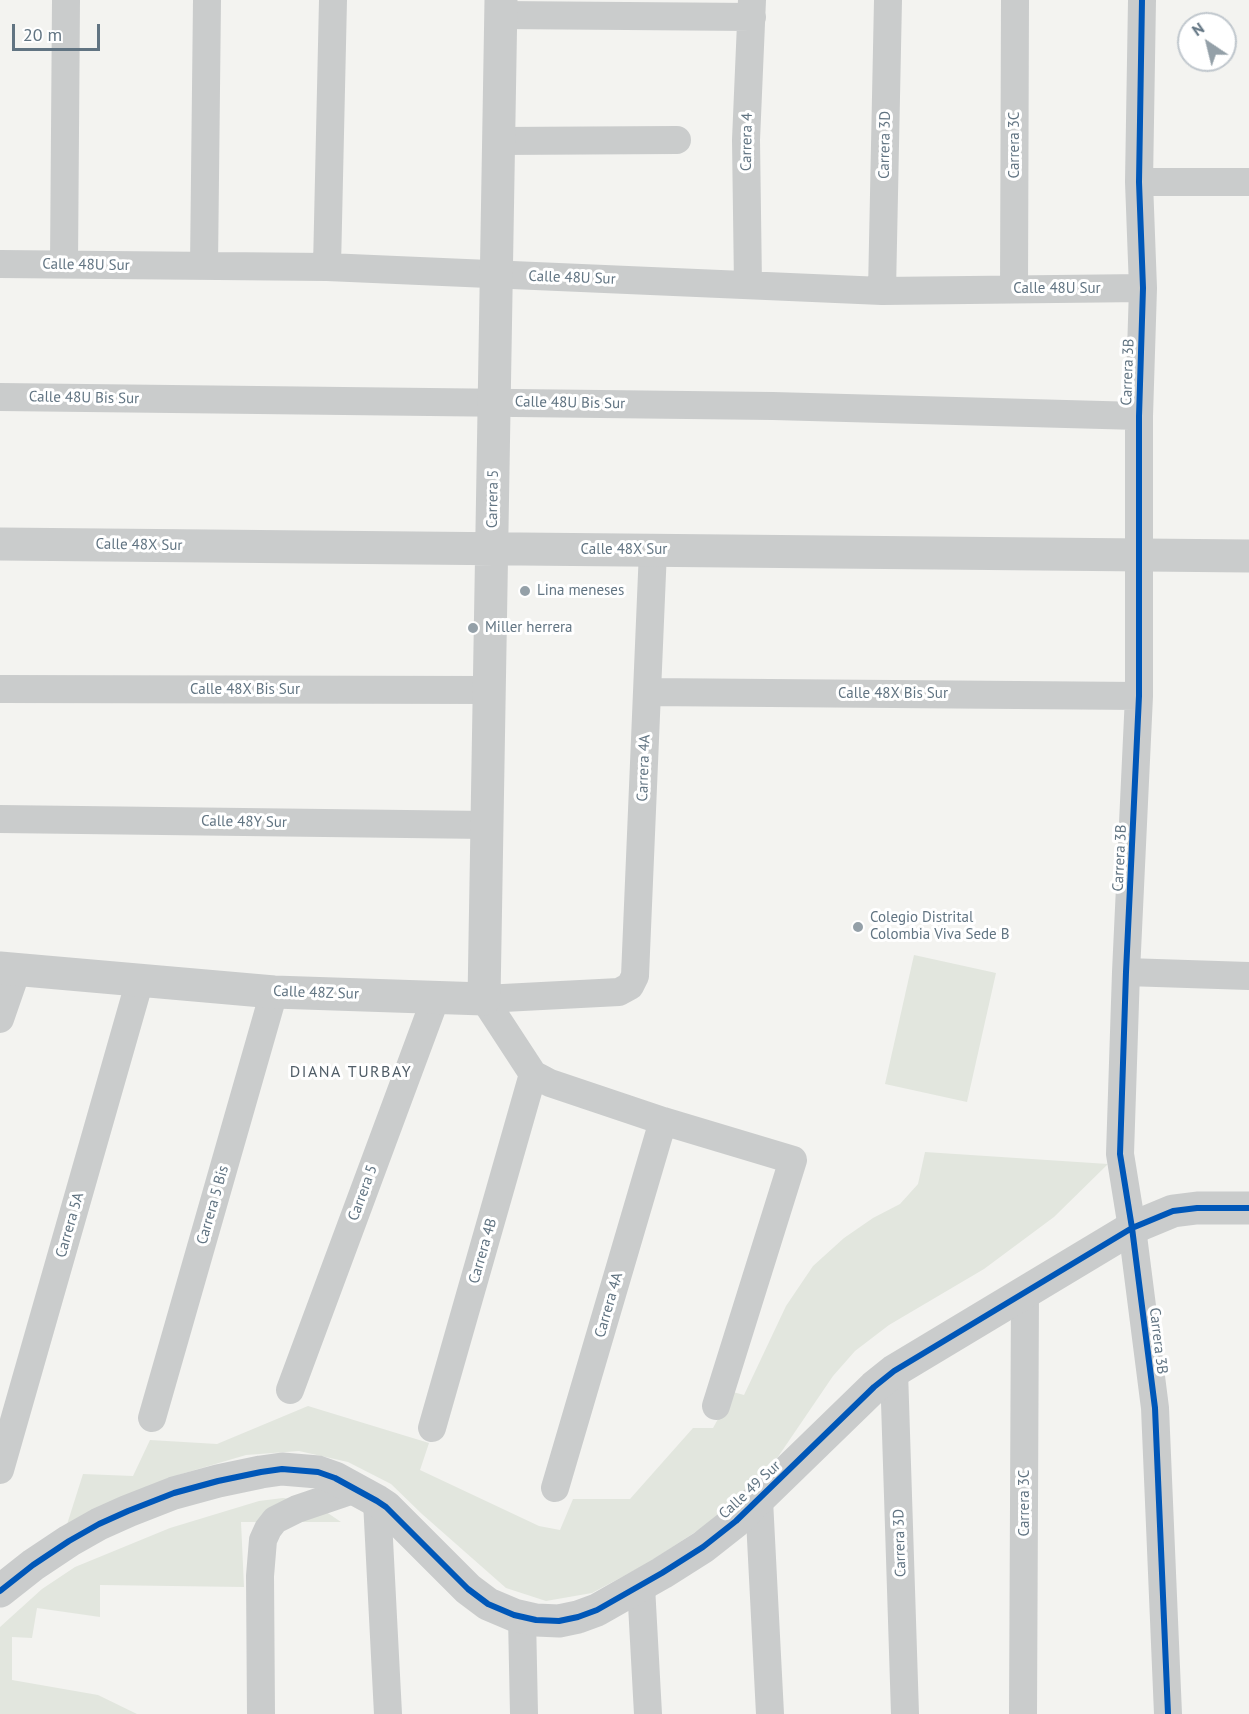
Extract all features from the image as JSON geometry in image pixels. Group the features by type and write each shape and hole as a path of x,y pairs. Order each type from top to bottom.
{"street":[{"path":"64,264 66,0"},
{"path":"204,266 207,0"},
{"path":"327,267 333,0"},
{"name":"Carrera 3D","path":"882,291 888,0"},
{"name":"Carrera 3C","path":"1014,289 1015,0"},
{"name":"Carrera 3B","path":"1142,0 1139,182 1143,288 1139,416 1139,696 1120,1154 1155,1408 1168,1714"},
{"path":"500,8 752,8"},
{"name":"Carrera 5","path":"484,999 500,8"},
{"name":"Carrera 4","path":"748,285 746,140 752,8"},
{"path":"499,141 677,140"},
{"path":"1139,182 1249,182"},
{"name":"Calle 48U Sur","path":"0,264 327,267 882,291 1143,288"},
{"name":"Calle 48U Bis Sur","path":"0,397 773,406 1139,416"},
{"name":"Calle 48X Sur","path":"0,544 1249,556"},
{"name":"Carrera 4A","path":"630,986 635,976 653,550"},
{"name":"Calle 48X Bis Sur","path":"0,689 489,690"},
{"name":"Calle 48X Bis Sur","path":"647,692 1139,696"},
{"name":"Calle 48Y Sur","path":"0,819 487,825"},
{"path":"0,1019 8,969"},
{"name":"Calle 48Z Sur","path":"8,969 274,992 484,999 619,992 630,986"},
{"path":"1126,972 1249,976"},
{"name":"Carrera 5A","path":"0,1470 140,980"},
{"name":"Carrera 5 Bis","path":"152,1418 274,992"},
{"name":"Carrera 5","path":"290,1390 435,997"},
{"path":"484,999 533,1074 550,1083 663,1121 793,1160 716,1406"},
{"name":"Carrera 4B","path":"432,1428 533,1074"},
{"name":"Carrera 4A","path":"555,1488 663,1121"},
{"name":"Calle 49 Sur","path":"0,1591 33,1565 99,1524 174,1493 218,1480 282,1469 318,1472 335,1478 386,1507 468,1589 488,1604 536,1620 559,1621 578,1617 597,1610 641,1586 702,1547 736,1521 874,1387 894,1371 1132,1228 1173,1211 1197,1208 1249,1208"},
{"name":"Carrera 3C","path":"1023,1714 1025,1292"},
{"name":"Carrera 3D","path":"894,1371 905,1714"},
{"path":"261,1714 260,1576 263,1540 268,1529 275,1520 297,1509 367,1495 388,1714"},
{"path":"759,1500 770,1714"},
{"path":"641,1586 648,1714"},
{"path":"522,1617 524,1714"}],"shaded area":[{"path":"914,955 996,973 967,1102 885,1084"},
{"path":"925,1152 1108,1164 1054,1217 984,1269 889,1325 855,1351 833,1376 767,1473 736,1501 709,1523 648,1563 592,1593 546,1601 506,1588 391,1484 348,1462 299,1451 246,1455 178,1475 63,1537 83,1474 133,1476 150,1440 217,1444 308,1406 429,1443 420,1470 539,1526 560,1530 573,1499 630,1499 693,1428 713,1428 733,1392 744,1395 786,1306 813,1266 844,1238 873,1218 900,1204 918,1184"},
{"path":"283,1498 310,1501 341,1522 241,1522 244,1587 100,1585 100,1617 37,1608 32,1638 12,1637 12,1680 98,1695 137,1714 0,1714 0,1627 42,1589 75,1567 170,1528 259,1501"}],"cycle path":[{"path":"1142,0 1139,182 1143,288 1139,416 1139,696 1120,1154 1155,1408 1168,1714"},
{"path":"0,1591 69,1541 128,1511 174,1493 218,1481 282,1469 318,1472 335,1478 377,1501 386,1507 468,1589 488,1604 514,1615 536,1620 559,1621 578,1617 597,1610 703,1547 736,1521 874,1387 894,1371 1132,1228 1173,1211 1197,1208 1249,1208"}],"place":[{"name":"Lina meneses","path":"525,591"},
{"name":"Miller herrera","path":"473,628"},
{"name":"Colegio Distrital Colombia Viva Sede B","path":"858,927"}],"district":[{"name":"DIANA TURBAY","path":"351,1072"}]}
